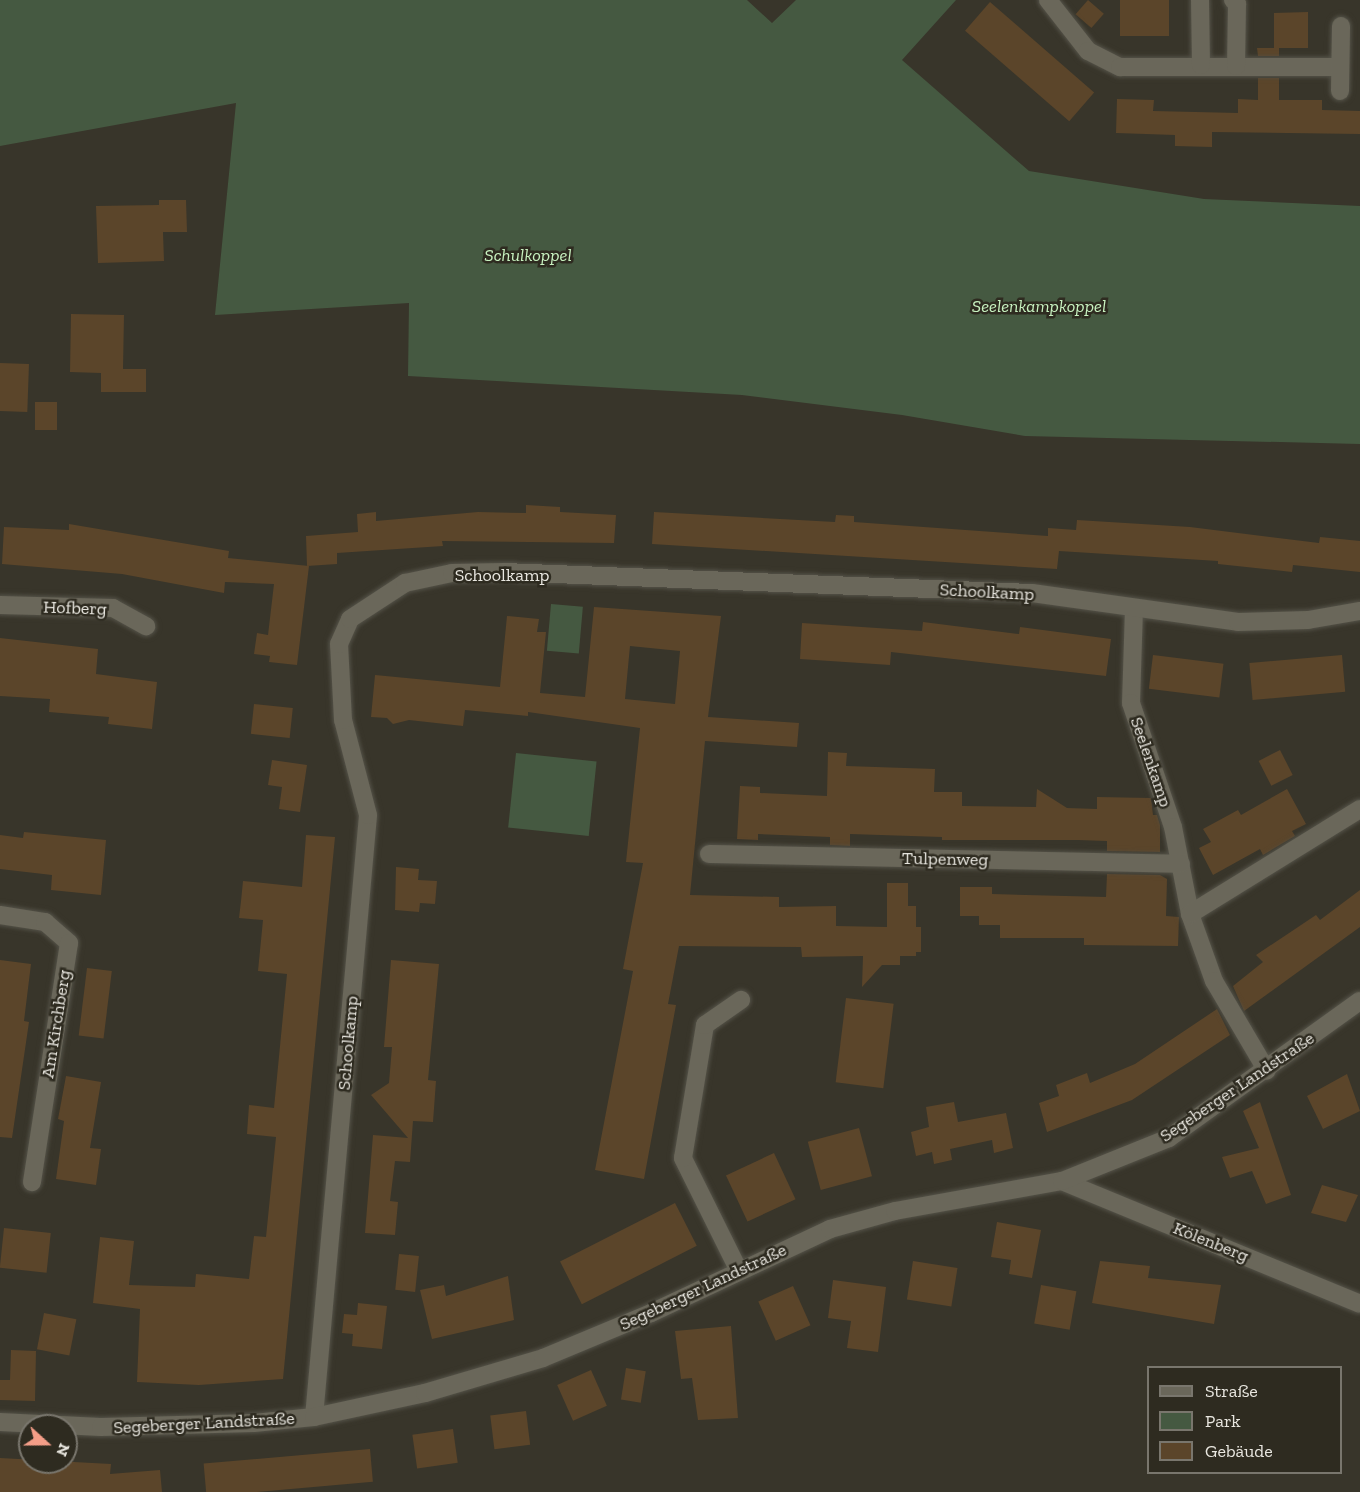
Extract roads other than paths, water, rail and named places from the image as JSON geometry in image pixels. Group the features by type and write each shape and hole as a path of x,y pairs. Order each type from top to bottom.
{"street":[{"path":"1048,0 1089,51 1103,62 1120,67 1201,65 1340,67"},
{"path":"1200,0 1201,65"},
{"path":"1233,0 1237,4 1236,66"},
{"path":"1340,91 1341,26"},
{"name":"Schoolkamp","path":"314,1417 368,815 343,720 339,644 350,619 405,584 452,573 1032,593 1238,622 1308,620 1360,611"},
{"name":"Hofberg","path":"0,605 113,608 146,626"},
{"name":"Seelenkamp","path":"1134,608 1131,703 1164,796 1181,864 1190,914 1214,981 1266,1071"},
{"path":"1190,914 1360,810"},
{"name":"Tulpenweg","path":"709,854 1181,864"},
{"name":"Am Kirchberg","path":"0,915 45,922 69,943 32,1182"},
{"path":"738,1269 683,1158 705,1025 741,1000"},
{"name":"Segeberger Landstraße","path":"0,1422 101,1427 254,1423 314,1417 425,1393 543,1358 651,1313 738,1269 830,1228 873,1217 1062,1181 1169,1138 1266,1071 1360,1001"},
{"name":"Kölenberg","path":"1062,1181 1360,1304"}],"park label":[{"name":"Schulkoppel","path":"528,255"},
{"name":"Seelenkampkoppel","path":"1039,306"}]}
